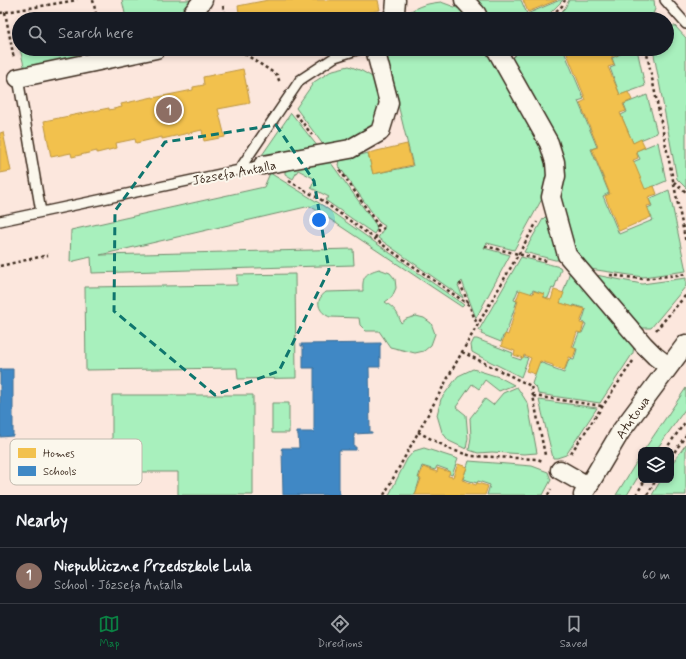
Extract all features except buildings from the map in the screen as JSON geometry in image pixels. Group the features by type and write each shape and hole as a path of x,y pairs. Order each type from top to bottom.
{"street":[{"path":"194,12 203,0"},
{"path":"395,12 396,0"},
{"path":"464,0 475,12"},
{"path":"18,78 123,56"},
{"name":"Józsefa Antalla","path":"263,166 350,149 380,132 389,103 377,56"},
{"path":"500,56 549,143 555,162 556,176 551,197 568,255 644,345 668,366"},
{"name":"Atutowa","path":"586,491 621,431 668,366 686,344"},
{"path":"560,470 586,491"}],"lane":[{"path":"665,0 686,24"},
{"path":"239,170 300,80 341,56"},
{"path":"18,78 41,212"},
{"name":"Józsefa Antalla","path":"0,221 263,166"}],"path":[{"path":"0,13 77,0"},
{"path":"93,0 96,12"},
{"path":"221,0 225,12"},
{"path":"555,12 562,6 565,0"},
{"path":"5,12 11,41"},
{"path":"248,56 277,75 286,102"},
{"path":"647,56 686,243"},
{"path":"263,166 320,198 469,305"},
{"path":"673,182 686,192"},
{"path":"384,495 462,352 551,197"},
{"path":"375,238 378,233 377,224"},
{"path":"485,246 562,264 580,270 643,279 686,274"},
{"path":"0,266 48,255"},
{"path":"460,283 478,324"},
{"path":"560,470 644,345 686,295"},
{"path":"418,432 452,450 472,456 537,459 547,462 531,386 462,352"},
{"path":"533,396 602,406"},
{"path":"667,447 686,421"},
{"path":"674,453 686,435"},
{"path":"636,495 643,483"},
{"path":"647,495 654,483"}],"highlighted area":[{"path":"276,125 314,181 329,270 279,371 215,395 114,311 115,211 165,142"}],"green space":[{"path":"122,0 196,0 187,12 125,12"},
{"path":"478,0 521,0 526,12 483,12"},
{"path":"560,0 563,0 551,12 532,12"},
{"path":"569,0 654,0 655,9 654,12 561,12"},
{"path":"441,2 460,9 463,12 410,12 429,4"},
{"path":"674,26 686,38 686,188 677,179 654,56 674,56"},
{"path":"22,56 88,56 25,70"},
{"path":"386,56 494,56 543,146 548,176 543,197 514,250 487,243 484,248 510,255 476,318 462,281 458,285 463,298 378,238 385,226 379,222 338,165 339,161 368,153 373,174 413,166"},
{"path":"514,56 566,56 584,99 578,101 597,147 591,149 609,193 603,196 619,234 653,220 647,208 652,206 649,199 669,190 686,271 643,277 590,269 572,247 559,200 564,175 509,61"},
{"path":"616,56 639,56 645,86 620,95 610,68 615,66 612,58"},
{"path":"349,66 374,78 382,92 379,121 368,133 327,150 296,108 314,82 333,70"},
{"path":"647,95 657,133 633,143 621,115 627,112 624,104"},
{"path":"291,113 322,152 260,158"},
{"path":"658,142 666,181 645,190 633,162 640,159 636,151"},
{"path":"329,162 376,225 377,229 374,234 325,200 329,197 311,188 315,179 298,170 293,179 285,174 285,170 289,168"},
{"path":"270,173 319,203 464,305 462,307 310,206 100,255 353,249 354,265 92,273 91,257 70,262 71,230 264,187"},
{"path":"545,217 550,219 561,260 555,260 524,252"},
{"path":"521,257 560,267 561,269 554,289 552,288 548,298 544,297 544,294 533,290 531,294 518,290 514,300 517,301 505,336 503,336 501,342 481,334 482,332 479,330"},
{"path":"379,269 390,273 395,279 396,288 392,297 385,302 395,311 401,323 406,319 416,316 424,318 431,323 435,334 431,345 424,351 415,353 390,347 379,331 366,331 360,325 359,318 330,317 324,314 320,309 319,300 326,292 363,291 365,276 370,272"},
{"path":"570,271 634,344 633,353 600,403 538,394 537,389 532,384 539,362 564,373 569,359 574,360 577,349 573,348 579,333 582,333 586,324 582,322 586,309 560,303"},
{"path":"295,274 296,378 238,379 237,368 86,370 85,287 237,285 237,275"},
{"path":"596,275 642,284 686,278 686,286 651,328 641,328"},
{"path":"474,339 513,353 512,357 521,360 522,356 528,358 521,377 472,352 471,345"},
{"path":"473,369 499,377 514,385 499,391 485,380 479,389 472,384 456,407 466,415 468,438 466,449 449,441 442,432 437,415 441,399 458,376"},
{"path":"517,387 528,404 537,453 478,453 469,450 471,437 470,418 485,399 493,405 503,393"},
{"path":"686,388 686,408 658,447 646,447"},
{"path":"112,395 253,395 253,495 178,495 178,472 142,472 142,439 112,439"},
{"path":"539,400 597,408 566,455 553,458"},
{"path":"272,403 289,403 289,433 272,433"},
{"path":"686,444 686,495 652,495 659,483 674,483 674,461"},
{"path":"424,448 458,459 452,475 447,473 448,470 437,466 435,470 422,466 415,495 389,495 407,459 414,451"},
{"path":"638,460 638,477 627,495 616,495"},
{"path":"469,461 532,466 548,472 551,480 543,495 487,495 490,485 478,481 477,483 463,479"}],"place":[{"name":"Niepubliczne Przedszkole Lula","path":"169,110"}]}
